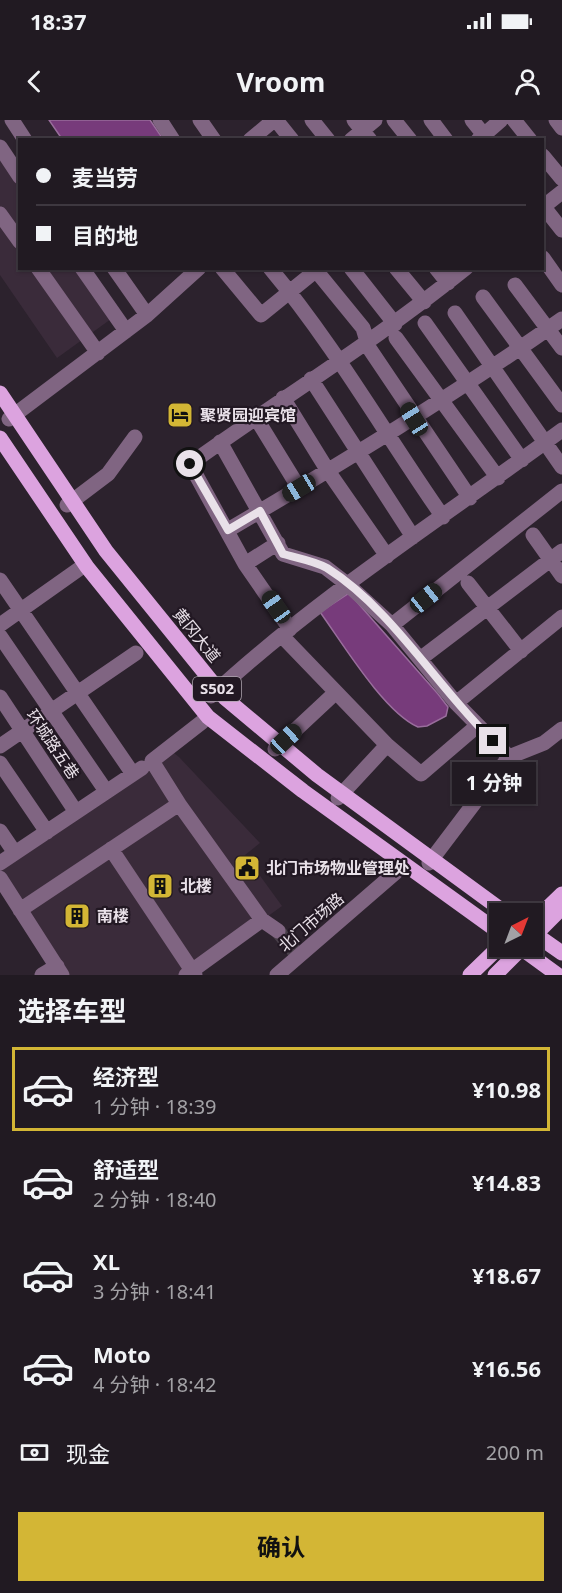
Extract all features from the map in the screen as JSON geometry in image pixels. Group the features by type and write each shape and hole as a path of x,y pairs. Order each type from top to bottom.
{"main road":[{"name":"黄冈大道","path":"0,393 106,551 225,698 317,775 492,903"},
{"name":"S502","path":"0,438 87,567 208,717 303,791 489,925"},
{"path":"543,920 562,894"},
{"path":"543,925 562,908"},
{"path":"543,942 562,953"},
{"path":"543,952 558,975"},
{"path":"470,975 489,957"},
{"path":"495,975 512,957"}],"street":[{"path":"12,120 24,138"},
{"path":"160,120 171,138"},
{"path":"200,120 213,138"},
{"path":"252,138 275,120 290,138"},
{"path":"312,120 326,138"},
{"path":"359,132 375,120"},
{"path":"394,120 408,138"},
{"path":"430,120 444,138"},
{"path":"472,120 483,138 501,120"},
{"path":"514,120 528,138"},
{"path":"556,120 562,128"},
{"path":"0,147 18,174"},
{"path":"544,157 562,179"},
{"path":"544,205 562,192"},
{"path":"544,207 562,230"},
{"path":"7,221 18,240"},
{"path":"544,259 559,275"},
{"path":"39,270 98,353"},
{"path":"83,270 126,331"},
{"path":"115,270 147,315"},
{"path":"9,419 147,315 197,270"},
{"path":"224,270 261,315 315,270"},
{"path":"272,270 340,359 387,436 443,517"},
{"path":"317,270 363,328 367,343 414,419 470,498"},
{"path":"352,270 498,478"},
{"path":"398,270 424,302"},
{"path":"438,270 448,283"},
{"path":"464,270 424,302 396,331 367,343 340,359 190,464 245,564 286,632 335,693 387,745 421,774 477,726"},
{"path":"515,285 562,348"},
{"path":"483,297 562,405"},
{"path":"455,313 562,467"},
{"path":"228,530 414,419 493,368 562,319"},
{"path":"425,323 522,460"},
{"path":"311,379 357,454 413,537"},
{"path":"284,398 328,471 387,556"},
{"path":"256,418 299,488"},
{"path":"211,696 347,584 562,430"},
{"path":"67,505 108,474 135,437"},
{"path":"220,442 283,554 326,567 347,584 392,625 456,704 509,757"},
{"path":"392,625 562,491"},
{"path":"533,535 556,555 562,576"},
{"path":"245,564 278,543"},
{"path":"420,659 556,555"},
{"path":"0,626 79,569"},
{"path":"0,580 133,774"},
{"path":"468,583 521,651"},
{"path":"456,704 562,617"},
{"path":"0,636 106,791"},
{"path":"0,746 136,652"},
{"path":"275,749 335,693"},
{"name":"环城路五巷","path":"0,697 76,812"},
{"path":"0,864 152,761 202,722"},
{"path":"429,863 509,757 544,743 562,729"},
{"path":"338,798 387,745"},
{"path":"152,761 178,804 262,920 278,932"},
{"path":"0,763 47,832"},
{"path":"20,910 178,804"},
{"path":"0,831 15,853"},
{"path":"111,849 191,974 262,920"},
{"name":"北门市场路","path":"277,975 396,872"},
{"path":"0,878 59,970 42,975"},
{"path":"295,952 308,969"}],"shaded area":[{"path":"49,120 150,120 162,138 61,138"},
{"path":"0,156 18,183 18,270 77,270 111,319 57,358 0,275"},
{"path":"349,593 438,694 448,707 446,716 427,726 418,727 392,707 365,676 320,612"},
{"path":"169,749 260,843 245,855 282,906 186,975 62,975 0,878 0,863"}],"tunnel":[{"path":"278,931 295,952"}],"place":[{"name":"聚贤园迎宾馆","path":"180,415"},
{"name":"北门市场物业管理处","path":"247,868"},
{"name":"北楼","path":"160,886"},
{"name":"南楼","path":"77,916"}],"route":[{"path":"190,464 228,530 260,511 283,554 326,567 347,584 392,625 456,704 493,741"}]}
